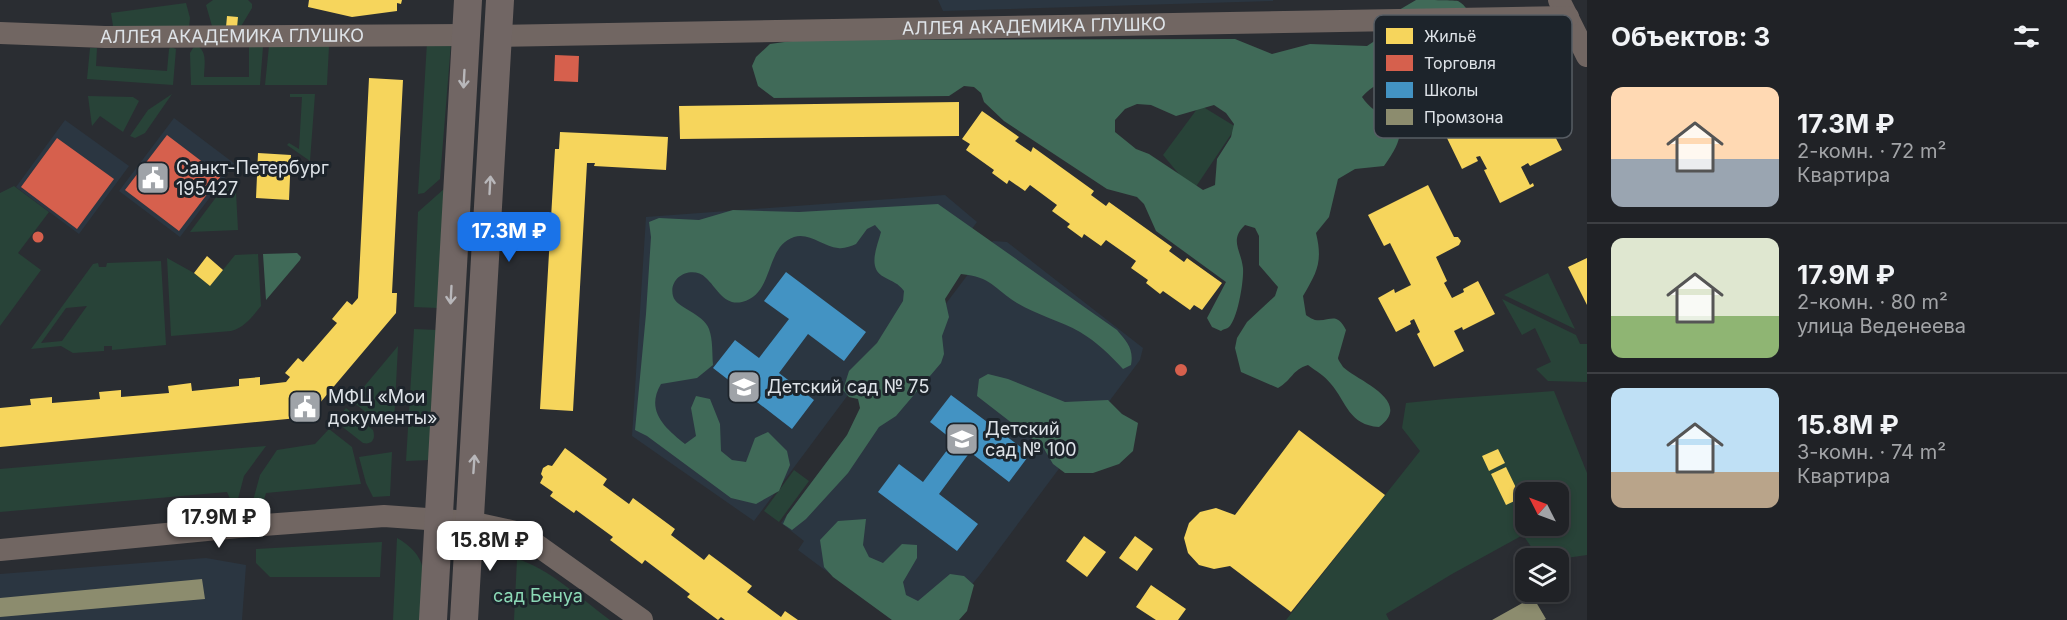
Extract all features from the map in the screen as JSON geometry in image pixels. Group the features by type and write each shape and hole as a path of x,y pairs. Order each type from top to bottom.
{"main road":[{"path":"433,620 468,0"},
{"path":"464,620 500,0"}],"street":[{"name":"АЛЛЕЯ АКАДЕМИКА ГЛУШКО","path":"498,36 1564,9"},
{"path":"1572,25 1587,56"},
{"name":"АЛЛЕЯ АКАДЕМИКА ГЛУШКО","path":"0,33 105,37 466,35"},
{"path":"0,550 238,527 384,516 470,522 520,533 642,620"}],"shaded area":[{"path":"938,0 1273,0 1273,1 943,11"},
{"path":"174,118 235,164 180,237 119,191"},
{"path":"65,120 129,166 79,234 16,187"},
{"name":"Детский сад № 75","path":"945,195 977,222 754,521 632,436 646,217"},
{"name":"Детский сад № 100","path":"993,241 1007,242 1143,348 1140,360 979,576 942,620 892,620 798,550 804,541 781,523"},
{"path":"206,558 246,565 242,620 0,620 0,574"}],"green space":[{"path":"213,0 248,0 252,8 240,28 237,28 237,17 227,17 226,27 212,26 206,5"},
{"path":"1416,0 1458,1 1470,15 1395,15 1399,10"},
{"path":"186,3 190,18 189,27 113,26 111,13"},
{"path":"1235,39 1272,54 1310,44 1367,46 1374,41 1374,87 1362,97 1374,109 1374,138 1399,138 1384,166 1355,169 1338,179 1329,217 1316,233 1319,259 1315,273 1303,296 1306,315 1315,320 1336,319 1346,330 1338,358 1343,367 1380,392 1387,400 1390,409 1388,418 1379,427 1355,418 1329,381 1308,365 1278,388 1241,372 1235,348 1237,338 1247,322 1275,296 1278,287 1259,265 1259,236 1255,228 1245,225 1238,236 1237,245 1243,268 1238,308 1228,328 1221,331 1212,327 1207,318 1226,282 1156,231 1144,204 1137,197 1107,189 1004,121 984,102 981,93 974,87 964,86 949,96 774,98 758,86 752,66 756,57 770,44 799,40","holes":["1137,104 1151,105 1176,116 1214,105 1226,113 1234,124 1231,137 1217,159 1215,185 1203,190 1149,154 1136,149 1115,132 1115,120 1125,109"]},
{"path":"427,42 451,43 440,179 424,193 418,194"},
{"path":"197,46 204,55 204,77 249,77 249,47 263,47 260,85 191,85 190,53"},
{"path":"269,46 329,46 327,85 265,85"},
{"path":"171,47 176,49 173,85 87,79 90,48 97,48 96,66 167,71"},
{"path":"172,94 145,133 135,138 130,136 148,110"},
{"path":"290,94 315,94 310,161 287,145 289,143 299,149 302,97 290,97"},
{"path":"88,96 133,97 139,101 123,132 100,116 92,126"},
{"path":"1200,105 1236,127 1193,191 1163,155"},
{"path":"226,184 236,192 238,230 190,232"},
{"path":"14,186 49,212 18,253 41,270 0,326 0,193"},
{"path":"444,189 438,308 414,307 418,212"},
{"path":"938,204 1117,330 1131,350 1131,365 1123,369 1103,349 1080,332 1025,307 986,281 961,274 945,299 949,317 942,336 944,354 941,363 896,416 879,427 848,473 806,519 792,530 783,524 787,515 847,435 860,408 858,399 849,397 843,390 849,371 877,343 903,301 902,288 884,277 876,268 875,257 881,232 875,225 867,229 856,244 845,248 833,247 805,236 794,237 785,242 778,250 760,290 742,302 736,303 726,299 701,274 683,275 674,283 672,289 675,300 706,323 709,329 713,365 697,378 661,384 655,403 656,411 664,425 685,444 696,436 691,408 696,396 710,399 720,424 721,451 732,460 746,462 755,438 768,432 787,451 790,465 779,491 756,504 731,498 647,436 635,430 646,314 651,237 649,222 659,218 699,220 733,210 799,212"},
{"path":"297,253 301,257 300,260 266,300 263,254"},
{"path":"258,254 261,306 248,321 231,331 171,336 167,258 194,273 210,286 235,255"},
{"path":"161,261 166,345 112,350 112,346 104,346 104,351 73,353 61,346 31,349 93,264 98,263 99,267 106,267 107,263","holes":["87,306 62,341 41,343 66,308"]},
{"path":"1548,273 1575,329 1504,295"},
{"path":"1502,299 1576,335 1580,344 1587,344 1587,382 1548,381 1536,369 1551,362 1535,328 1522,335"},
{"path":"414,329 437,330 429,460 406,461"},
{"path":"398,346 394,423 379,423 352,401"},
{"path":"988,374 1008,379 1065,402 1108,400 1122,414 1138,423 1133,451 1119,464 1093,473 1065,473 1053,464 1043,447 977,396 979,379"},
{"path":"1554,391 1587,473 1587,555 1569,558 1569,548 1532,548 1524,536 1569,536 1569,482 1515,482 1515,536 1521,536 1386,614 1389,620 1286,620 1420,451 1402,428 1406,403"},
{"path":"346,408 373,430 374,436 371,442 363,443 335,421"},
{"path":"329,429 352,447 361,484 266,493 262,507 251,508 260,475 277,450 315,444"},
{"path":"266,446 244,476 235,510 227,492 0,512 0,469"},
{"path":"392,452 390,496 373,497 366,483 359,457"},
{"path":"794,470 809,481 779,522 764,511"},
{"path":"866,519 863,545 869,557 883,563 902,544 917,545 917,558 903,582 906,595 918,601 950,574 964,576 974,585 967,611 959,620 892,620 833,577 824,567 820,540 838,521"},
{"path":"397,538 417,554 424,573 421,620 393,620"},
{"path":"382,542 380,577 270,577 256,563 256,549"},
{"name":"сад Бенуа","path":"517,559 541,569 610,620 514,620"}],"building: Жильё":[{"path":"309,0 402,0 401,4 397,3 397,11 352,17 308,7"},
{"path":"227,16 238,17 237,28 226,27"},
{"path":"369,78 403,80 392,293 397,293 396,313 308,417 0,447 0,408 31,405 30,399 52,397 52,403 100,399 99,392 121,390 121,397 169,393 168,386 191,383 192,391 239,386 239,379 260,377 260,385 286,382 290,377 285,373 298,358 303,362 337,323 332,319 347,301 352,305 358,298"},
{"path":"959,102 959,136 680,139 679,106"},
{"path":"982,111 1019,137 1015,141 1031,152 1033,147 1094,191 1091,195 1106,206 1109,202 1172,247 1169,251 1184,262 1187,258 1222,283 1202,310 1194,305 1190,310 1163,291 1160,294 1146,283 1148,280 1131,268 1136,261 1106,240 1101,246 1084,234 1082,238 1067,227 1070,224 1052,211 1057,205 1030,185 1025,191 1009,180 1007,184 992,173 994,170 966,150 970,144 962,139"},
{"path":"560,132 668,137 666,170 594,166 595,163 587,163 573,411 540,409 555,149 559,149"},
{"path":"1447,138 1556,138 1562,150 1530,166 1528,163 1521,167 1530,185 1533,183 1534,186 1500,203 1484,170 1487,169 1480,156 1476,157 1478,161 1462,169"},
{"path":"258,153 291,155 289,200 256,198"},
{"path":"1428,185 1454,237 1458,237 1461,241 1459,245 1436,257 1447,281 1444,283 1452,298 1478,281 1495,314 1463,330 1462,327 1454,331 1464,351 1434,367 1417,334 1420,332 1414,319 1410,321 1411,324 1396,332 1378,298 1394,289 1395,293 1411,285 1390,243 1384,246 1368,215"},
{"path":"207,256 223,270 210,286 194,273"},
{"path":"1587,258 1587,305 1568,267"},
{"path":"1299,430 1385,495 1291,612 1230,566 1214,569 1199,565 1188,553 1184,538 1189,523 1200,512 1216,508 1235,515"},
{"path":"565,448 607,479 603,485 629,504 633,498 675,529 671,535 704,560 709,554 752,586 747,592 781,617 785,611 798,620 725,620 721,617 718,620 687,597 690,594 645,560 642,564 610,540 613,537 576,510 574,513 550,496 553,492 540,483 543,468 548,465 552,466"},
{"path":"1498,449 1505,463 1489,471 1482,456"},
{"path":"1506,467 1515,486 1515,501 1506,505 1491,474"},
{"path":"1084,536 1106,552 1087,577 1066,561"},
{"path":"1135,536 1153,549 1137,571 1119,558"},
{"path":"1151,585 1186,609 1178,620 1156,620 1136,607"}],"building: Торговля":[{"path":"555,55 579,56 578,82 554,81"},
{"path":"167,135 221,176 179,231 125,190"},
{"path":"57,138 114,179 77,229 21,187"},
{"path":"38,231 44,237 38,243 32,237"},
{"path":"1183,364 1187,370 1183,376 1179,376 1175,368"}],"building: Школы":[{"path":"786,272 866,332 844,361 808,334 779,373 814,400 792,429 713,368 735,340 759,358 789,319 764,301"},
{"path":"951,395 1030,454 1009,482 970,452 939,494 978,524 957,551 878,492 899,464 923,482 954,441 930,422"}],"building: Промзона":[{"path":"202,579 205,599 0,617 0,598"},
{"path":"1524,602 1536,602 1546,619 1544,620 1492,620"}],"place":[{"name":"Санкт-Петербург 195427","path":"153,178"},
{"name":"Детский сад № 75","path":"744,387"},
{"name":"МФЦ «Мои документы»","path":"305,407"},
{"name":"Детский сад № 100","path":"962,439"}]}
